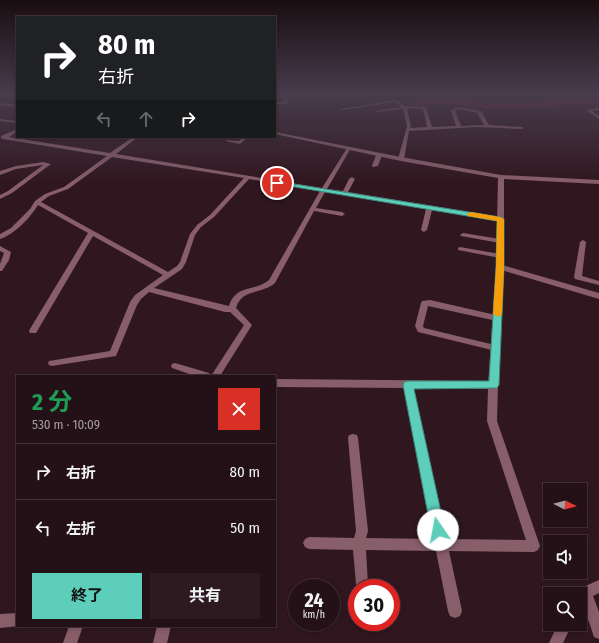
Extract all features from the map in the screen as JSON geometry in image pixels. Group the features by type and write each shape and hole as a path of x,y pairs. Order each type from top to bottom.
{"street":[{"path":"401,159 409,126 408,123"},
{"path":"429,123 430,129"},
{"path":"458,123 459,127"},
{"path":"407,130 486,126 522,128"},
{"path":"2,138 16,131"},
{"path":"276,133 401,159 502,177 599,182"},
{"path":"2,138 500,219"},
{"path":"0,237 13,229 32,210 37,202 47,195 66,188 135,138"},
{"path":"227,141 240,143 245,138"},
{"path":"232,309 234,299 240,294 268,285 349,148"},
{"path":"375,166 379,154"},
{"path":"0,173 6,169 39,163 48,164 10,192 0,197"},
{"path":"309,543 534,546 492,421 500,267 502,177"},
{"path":"52,363 113,354 133,304 138,297 167,274 180,266 183,262 192,235 199,226 212,216 247,178"},
{"path":"344,194 352,179"},
{"path":"37,202 91,234 167,274"},
{"path":"424,230 429,208"},
{"path":"313,209 342,214"},
{"path":"33,331 91,234"},
{"path":"463,235 500,241"},
{"path":"583,242 578,277 599,283"},
{"path":"0,248 8,252 6,260 0,269"},
{"path":"460,249 500,256"},
{"path":"500,267 599,296"},
{"path":"148,289 225,309 232,309 248,325 216,375"},
{"path":"496,348 421,330 419,326 425,303 430,302 497,318"},
{"path":"175,366 200,375"},
{"path":"276,383 494,385"},
{"path":"408,385 455,611"},
{"path":"353,438 362,531 359,543 362,579"},
{"path":"587,594 599,586"},
{"path":"587,606 599,632"},
{"path":"0,621 16,620"},
{"path":"70,643 76,627"},
{"path":"160,643 164,627"},
{"path":"556,643 562,631"}],"slow traffic":[{"path":"471,214 500,219 498,314"}],"route":[{"path":"277,183 500,219 500,267 494,385 408,385 438,530"}]}
